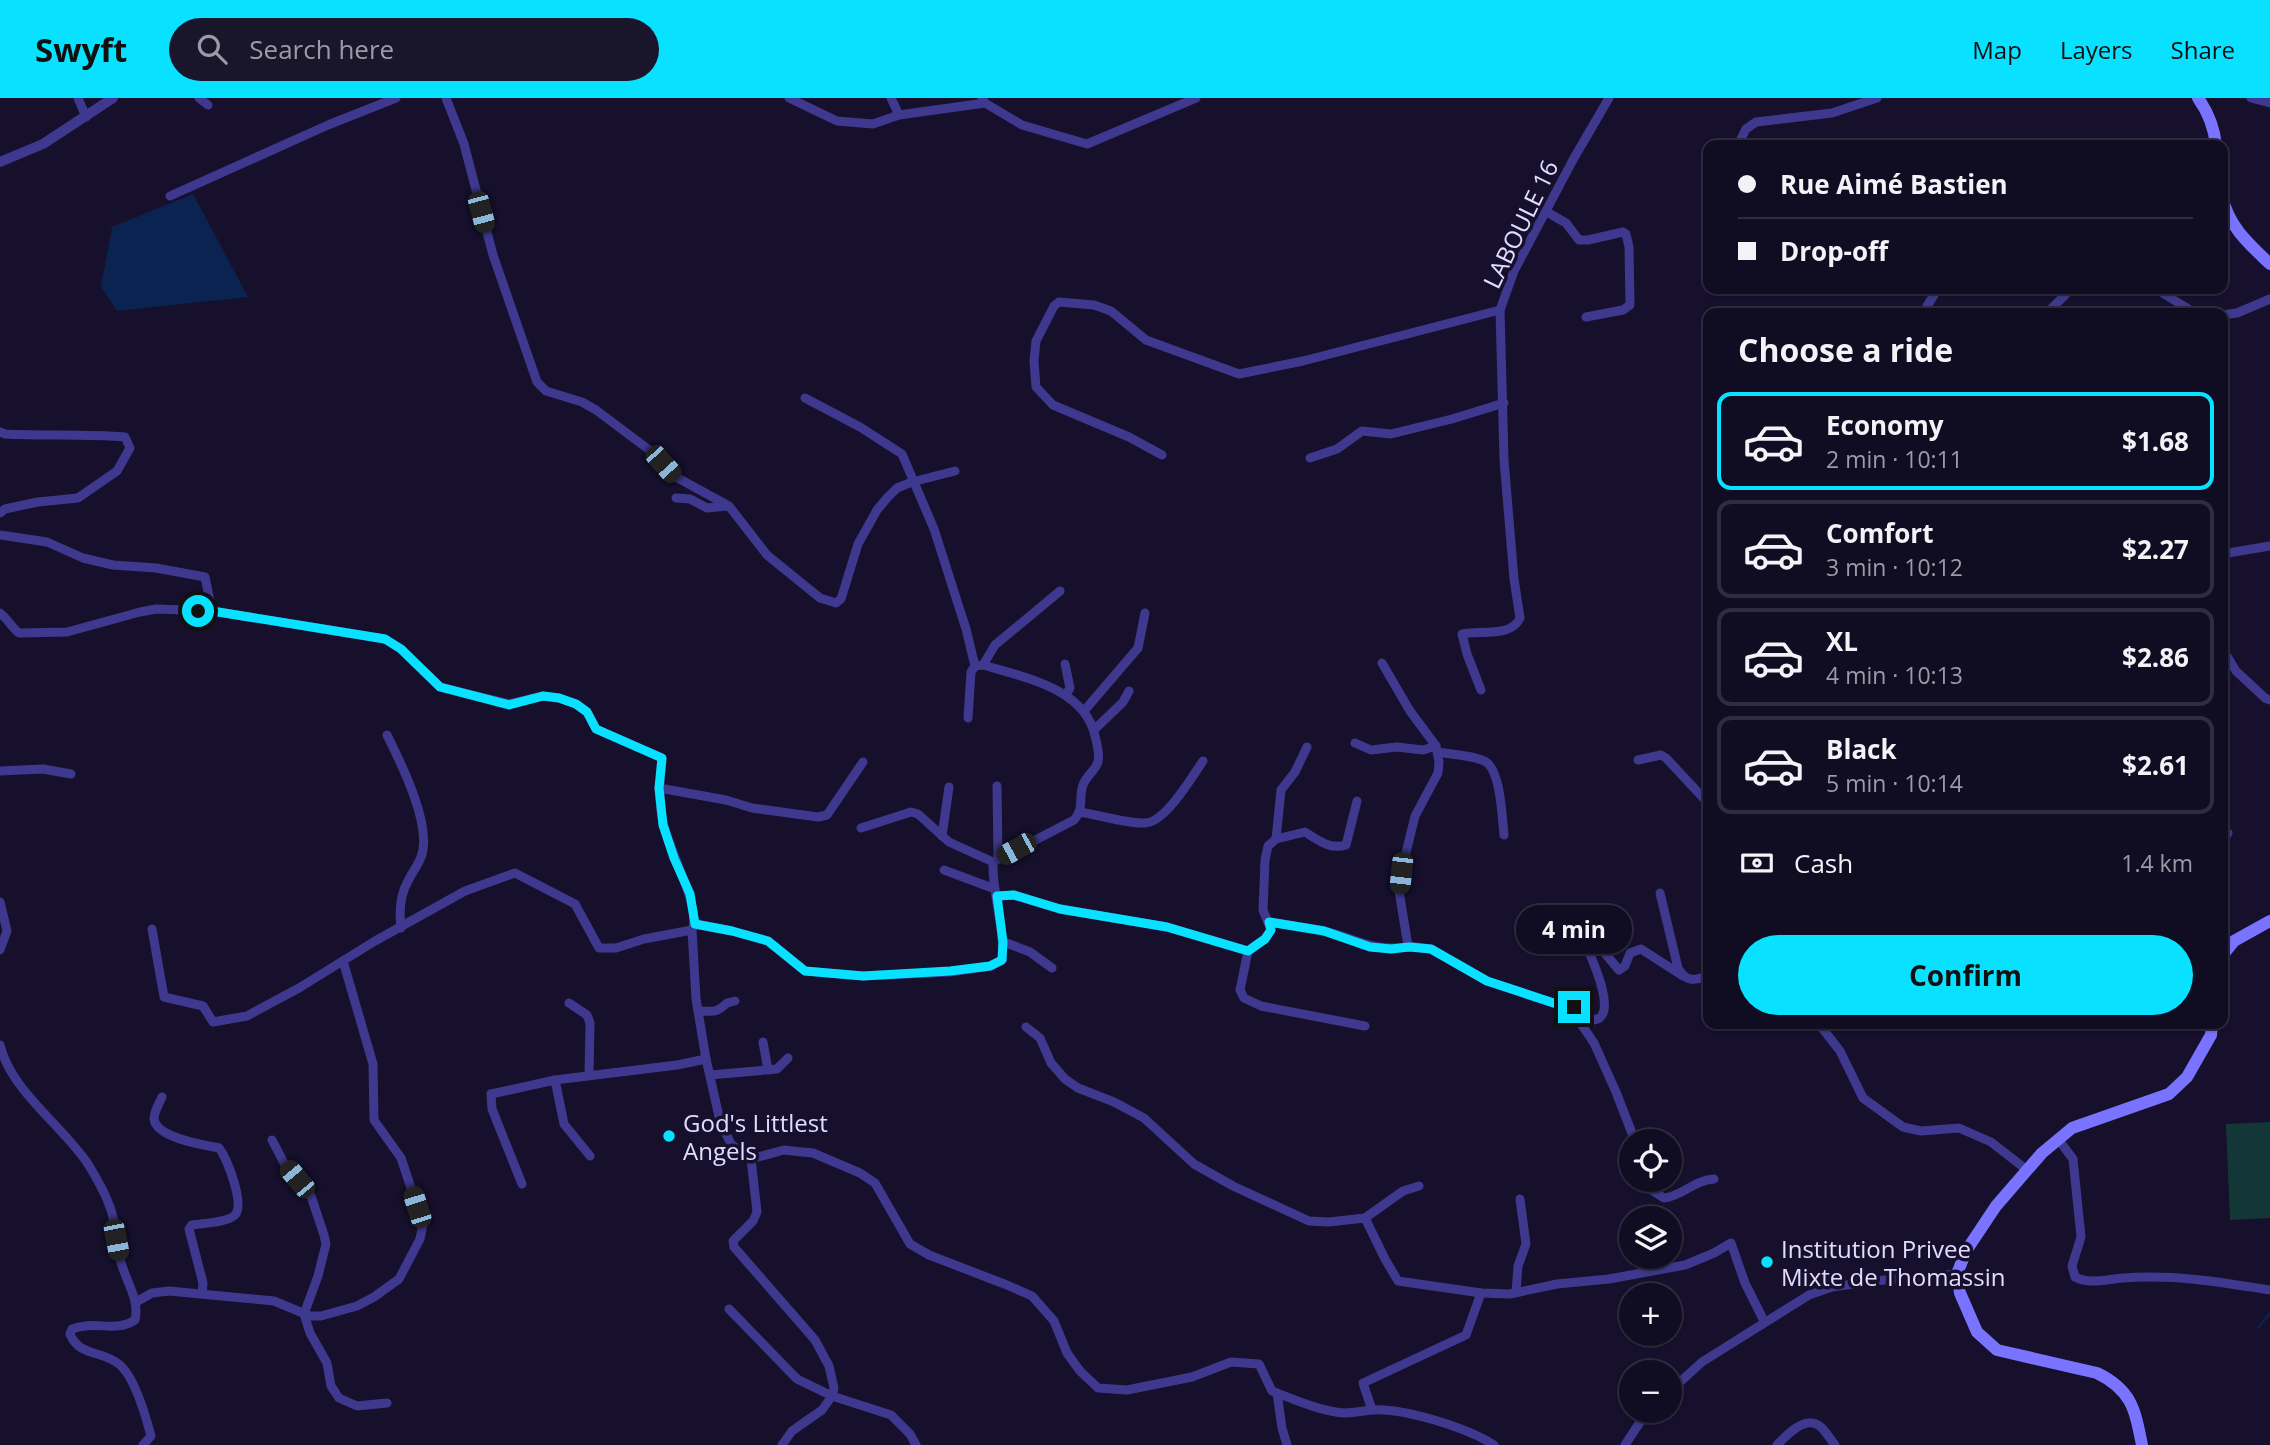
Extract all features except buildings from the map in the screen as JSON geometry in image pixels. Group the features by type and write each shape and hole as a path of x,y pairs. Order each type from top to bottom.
{"main road":[{"path":"2198,98 2206,108 2215,140"},
{"path":"2228,217 2240,235 2270,264"},
{"path":"2228,946 2270,920"},
{"path":"2142,1445 2136,1413 2124,1391 2112,1381 2097,1373 1997,1350 1977,1332 1960,1293 1957,1274 1966,1251 1996,1206 2058,1139 2072,1128 2169,1094 2187,1077 2211,1035 2212,1029"}],"street":[{"path":"78,98 86,117"},
{"path":"0,162 43,144 113,98"},
{"path":"199,98 208,105"},
{"path":"170,196 328,125 396,98"},
{"path":"446,98 464,144 493,255 537,382 546,391 582,402 596,410 652,452 674,476 729,506 767,555 820,598 836,603 841,599 858,544 873,516 897,488 955,471"},
{"path":"789,98 837,121 873,124 899,115 984,101 1023,125 1087,144 1196,98"},
{"path":"891,98 899,115"},
{"name":"LABOULE 16","path":"1481,690 1462,634 1514,628 1520,618 1504,460 1500,310 1514,271 1609,98"},
{"path":"1740,140 1746,129 1756,122 1832,113 1877,98"},
{"path":"2250,98 2270,103"},
{"path":"1545,211 1566,223 1579,240 1623,232 1626,234 1629,247 1630,305 1623,310 1586,317"},
{"path":"2052,308 2066,294"},
{"path":"2164,294 2187,308"},
{"path":"2228,315 2270,299"},
{"path":"1162,455 1129,437 1053,405 1036,387 1035,341 1054,306 1059,302 1094,304 1111,311 1146,340 1239,374 1303,361 1500,310"},
{"path":"805,398 860,427 902,454 934,528 979,665"},
{"path":"1310,458 1337,449 1362,431 1391,434 1504,403"},
{"path":"0,432 51,437 82,434 125,436 130,448 117,471 78,498 38,502 5,509 0,513"},
{"path":"676,498 690,499 707,508 729,506"},
{"path":"0,535 47,542 83,558 113,565 156,568 205,577 212,611"},
{"path":"2228,553 2270,546"},
{"path":"968,718 971,672 995,645 1060,591"},
{"path":"0,613 19,633 67,632 156,609 212,611 385,639 401,649 440,687 509,705 543,696 559,698 587,712 596,729 662,758 659,788 663,825 690,894 698,1011 706,1059 720,1121 731,1143 751,1159 757,1212 753,1221 733,1241 734,1247 816,1340 829,1366 834,1388 822,1410 792,1431 782,1445"},
{"path":"1084,711 1138,648 1145,613"},
{"path":"2228,658 2236,671 2270,700"},
{"path":"1382,663 1410,711 1437,749 1438,773 1415,816 1401,873 1399,891 1409,947"},
{"path":"1065,664 1070,688 1066,695"},
{"path":"861,828 911,812 918,814 949,842 996,860 1064,826 1080,812 1083,783 1096,768 1099,760 1094,730 1084,711 1066,695 979,665"},
{"path":"1094,730 1124,702 1129,691"},
{"path":"387,735 411,785 423,830 424,847 421,858 406,884 401,903 401,928"},
{"path":"1355,743 1371,750 1397,747 1437,749 1479,760 1490,766 1496,778 1504,835"},
{"path":"1276,839 1281,790 1307,747"},
{"path":"1638,761 1661,755 1703,798"},
{"path":"1080,812 1147,824 1171,806 1203,761"},
{"path":"659,788 726,800 752,808 818,817 827,815 863,762"},
{"path":"0,771 43,769 71,774"},
{"path":"152,929 164,996 203,1006 213,1022 247,1016 466,891 515,873 575,904 599,948 616,948 693,927 732,931 768,941 805,971 863,976 990,966 1002,960 1003,942 996,892 997,786"},
{"path":"942,836 949,787"},
{"path":"1357,801 1346,845 1337,847 1323,844 1305,832 1276,839 1268,846 1263,910 1271,930 1265,939 1248,951 1241,990 1244,998 1261,1006 1365,1026"},
{"path":"944,870 996,892 1060,909 1167,927 1248,951"},
{"path":"1660,892 1678,968 1683,976"},
{"path":"0,902 7,931 0,950"},
{"path":"1269,922 1324,931 1370,947 1431,949 1487,981 1572,1009 1578,1007 1594,1020 1603,1015 1604,995 1586,940 1592,939 1619,970 1625,966 1629,953 1641,949 1683,976 1691,979 1703,977"},
{"path":"1003,942 1030,952 1052,968"},
{"path":"136,1302 158,1291 202,1294 274,1301 304,1314 321,1316 356,1306 399,1279 423,1230 423,1224 401,1158 374,1120 373,1064 343,961"},
{"path":"698,1011 722,1010 726,1003 735,1001"},
{"path":"569,1003 587,1015 590,1023 589,1075"},
{"path":"1572,1009 1594,1043 1630,1129"},
{"path":"1026,1027 1040,1038 1051,1063 1065,1079 1078,1088 1114,1102 1144,1118 1194,1164 1233,1186 1309,1221 1365,1218 1403,1191 1419,1185"},
{"path":"1823,1029 1840,1051 1863,1098 1903,1127 1921,1131 1959,1128 1991,1142 2027,1170"},
{"path":"763,1042 768,1070"},
{"path":"0,1045 24,1091 67,1137 88,1165 111,1207 120,1259 138,1310 135,1320 127,1325 83,1325 72,1329 70,1334 73,1342 83,1351 103,1354 123,1367 141,1400 152,1436 142,1445"},
{"path":"710,1075 777,1069 788,1058"},
{"path":"522,1184 492,1109 491,1094 555,1080 706,1059"},
{"path":"555,1080 564,1124 590,1156"},
{"path":"163,1097 154,1119 157,1127 173,1137 219,1148 236,1188 239,1208 235,1215 228,1219 192,1225 189,1229 202,1283 202,1294"},
{"path":"2058,1139 2073,1159 2081,1237 2071,1266 2075,1277 2091,1282 2123,1278 2189,1277 2270,1290"},
{"path":"272,1140 284,1163 311,1196 326,1244 304,1314 310,1333 327,1363 331,1386 339,1398 357,1406 387,1403"},
{"path":"751,1159 784,1150 813,1153 860,1173 875,1183 910,1244 929,1255 1032,1296 1054,1321 1067,1353 1080,1371 1098,1388 1127,1390 1192,1377 1231,1363 1259,1364 1272,1391 1277,1393 1342,1413 1372,1410 1415,1415 1461,1428 1494,1445"},
{"path":"1682,1191 1698,1182 1714,1180"},
{"path":"1655,1192 1664,1198 1681,1192"},
{"path":"1516,1292 1518,1266 1526,1244 1520,1199"},
{"path":"1365,1218 1384,1259 1398,1281 1481,1293 1516,1292 1685,1265 1731,1243 1745,1283 1764,1321"},
{"path":"1682,1380 1702,1362 1809,1295 1832,1287 1874,1281 1957,1274"},
{"path":"1372,1410 1363,1382 1466,1335 1481,1293"},
{"path":"729,1309 797,1380 832,1396 891,1415 910,1434 916,1445"},
{"path":"1277,1393 1287,1445"},
{"path":"1625,1445 1639,1423"},
{"path":"1777,1445 1794,1429 1811,1423 1819,1425 1835,1445"}],"green space":[{"path":"2270,1122 2270,1218 2230,1220 2226,1124"}],"water":[{"path":"193,194 248,297 117,311 101,287 112,227"}],"waterway":[{"path":"2258,1328 2270,1313"}],"place":[{"name":"God's Littlest Angels","path":"669,1136"},
{"name":"Institution Privee Mixte de Thomassin","path":"1767,1262"}],"route":[{"path":"198,611 385,639 401,649 440,687 509,705 543,696 576,704 587,712 596,729 662,758 659,788 663,825 690,894 695,924 768,941 805,971 863,976 990,966 1002,960 1003,942 997,896 1005,894 1060,909 1167,927 1248,951 1265,939 1271,930 1269,922 1324,931 1370,947 1424,947 1437,951 1487,981 1572,1009 1574,1007"}]}
